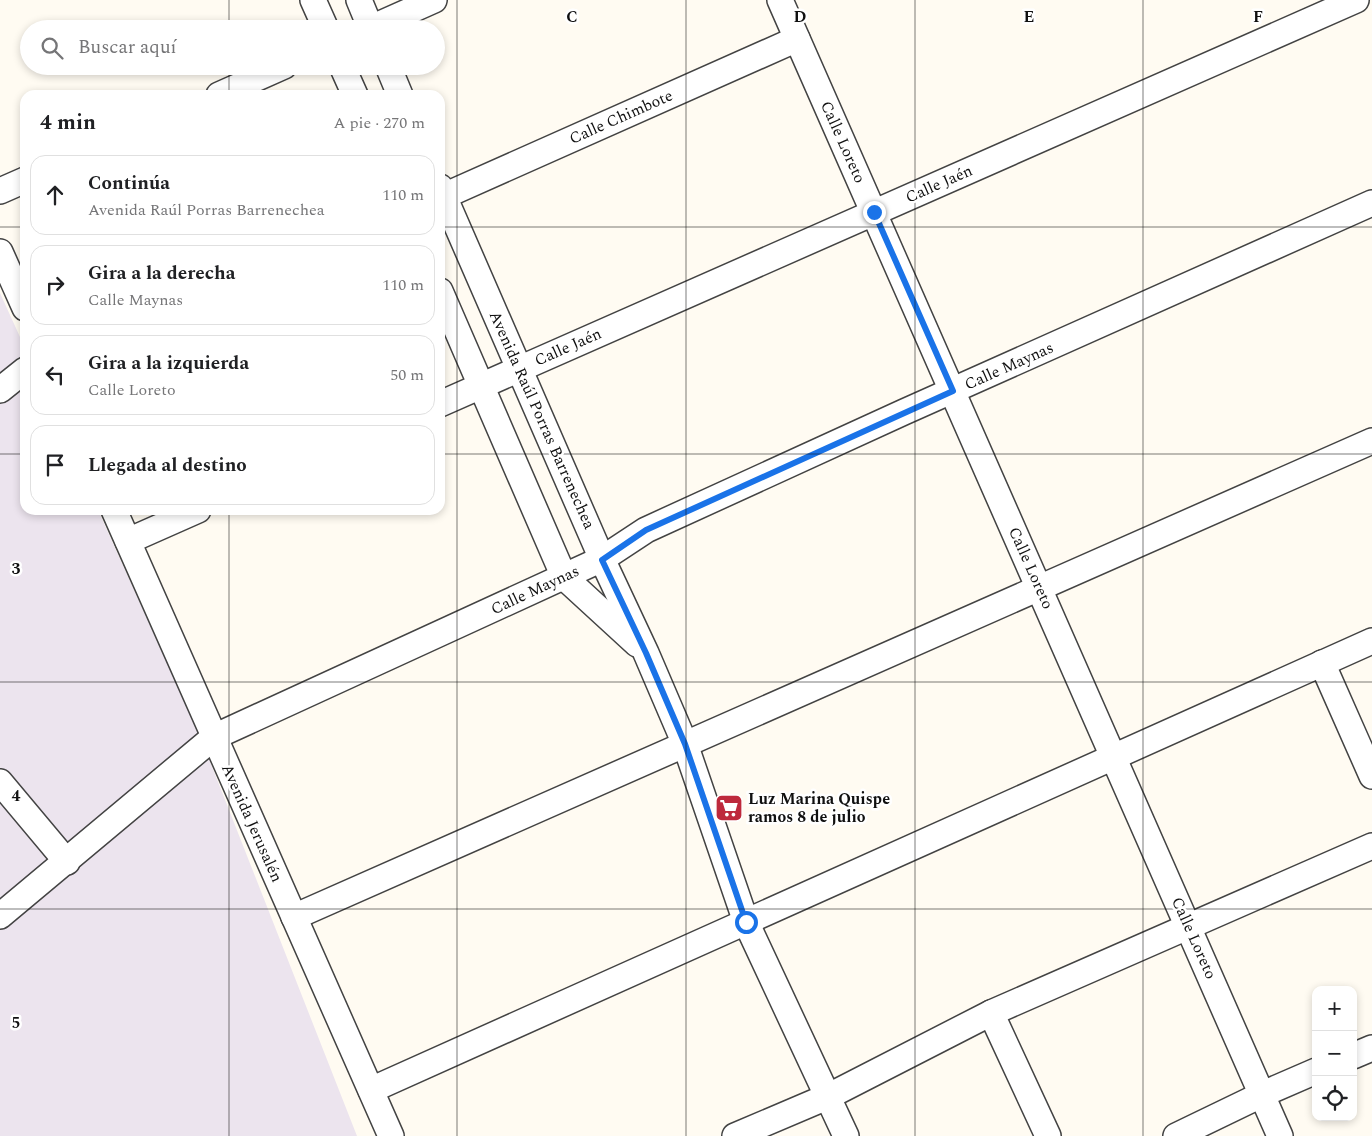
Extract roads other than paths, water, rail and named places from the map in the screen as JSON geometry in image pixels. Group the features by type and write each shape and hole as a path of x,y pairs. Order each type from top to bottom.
{"street":[{"path":"313,0 322,20"},
{"path":"359,0 367,20"},
{"path":"388,20 434,0"},
{"name":"Calle Loreto","path":"780,0 1280,1136"},
{"name":"Calle Jaén","path":"445,402 1356,0"},
{"name":"Calle Chimbote","path":"445,190 797,39"},
{"path":"229,90 264,75"},
{"path":"346,75 352,90"},
{"path":"392,75 398,90"},
{"path":"0,191 20,182"},
{"name":"Avenida Raúl Porras Barrenechea","path":"445,198 602,560 646,653 685,744 746,922 829,1096 846,1136"},
{"name":"Calle Maynas","path":"0,916 67,862 214,736 602,560 646,530 1372,203"},
{"path":"0,252 20,297"},
{"name":"Avenida Raúl Porras Barrenechea","path":"445,303 564,577 646,653"},
{"path":"0,390 20,374"},
{"path":"294,917 1372,442"},
{"name":"Avenida Jerusalén","path":"116,515 391,1136"},
{"path":"128,541 187,515"},
{"path":"371,1090 1372,641"},
{"path":"1322,663 1372,776"},
{"path":"0,782 67,862"},
{"path":"735,1136 829,1096 991,1013 1372,846"},
{"path":"991,1013 1048,1136"},
{"path":"1357,1054 1372,1048"},
{"path":"1176,1136 1312,1073"}],"place":[{"name":"Luz Marina Quispe ramos 8 de julio","path":"729,808"}]}
